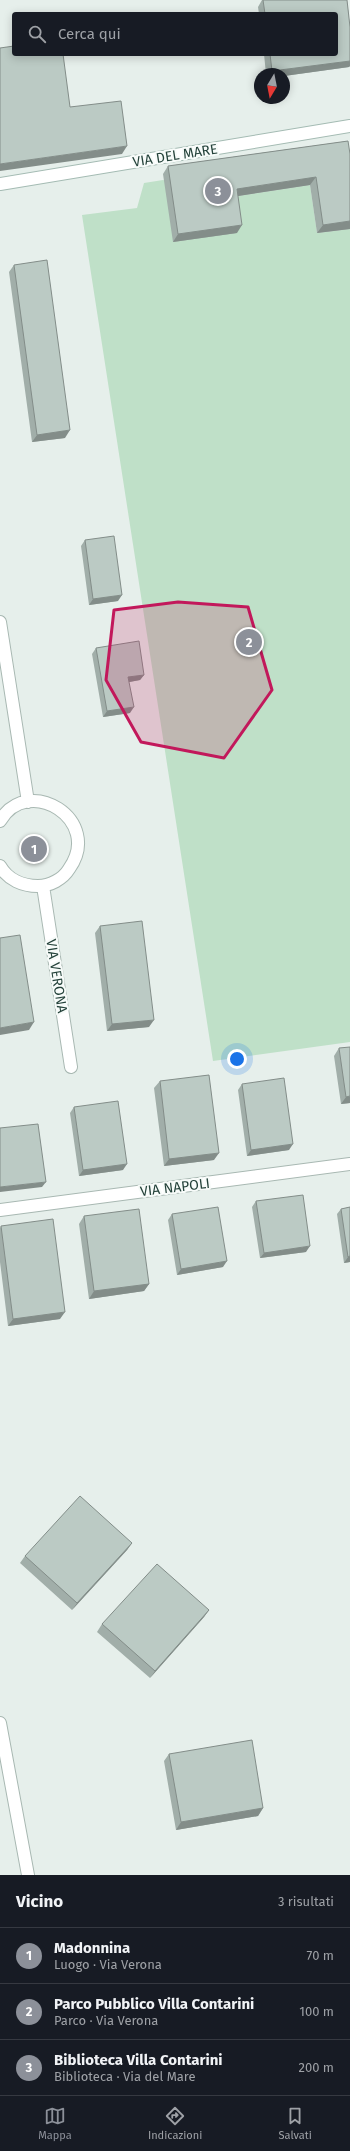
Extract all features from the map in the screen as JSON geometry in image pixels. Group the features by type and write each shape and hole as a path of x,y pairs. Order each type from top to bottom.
{"street":[{"name":"VIA DEL MARE","path":"0,184 350,126"},
{"path":"0,622 28,802"},
{"path":"0,821 14,807 28,802 42,802 55,805 70,818 78,837 78,850 74,863 66,874 56,882 43,886 28,886 14,880 0,866"},
{"name":"VIA VERONA","path":"43,886 71,1067"},
{"name":"VIA NAPOLI","path":"0,1210 350,1164"},
{"path":"0,1723 28,1875"}],"highlighted area":[{"path":"178,602 248,607 272,690 224,758 141,742 106,680 114,610"}],"green space":[{"path":"163,180 232,197 310,185 317,233 350,229 350,1042 213,1061 82,215 137,208 144,183"}],"building":[{"path":"263,0 347,0 350,27 350,61 290,69 272,68 270,56 338,56 338,12 265,12"},
{"path":"12,46 12,56 63,56 70,107 121,101 127,146 0,164 0,48"},
{"path":"348,141 350,154 350,221 323,225 316,177 237,189 242,225 178,234 168,166"},
{"path":"47,260 70,430 37,435 14,265"},
{"path":"114,536 122,595 93,599 85,540"},
{"path":"139,641 144,675 128,677 134,707 107,711 96,648"},
{"path":"142,921 154,1020 112,1024 100,926"},
{"path":"20,935 34,1022 0,1028 0,938"},
{"path":"350,1047 350,1096 346,1097 339,1048"},
{"path":"209,1075 219,1153 169,1159 160,1081"},
{"path":"284,1078 293,1144 251,1150 242,1084"},
{"path":"118,1101 127,1164 83,1170 74,1107"},
{"path":"38,1124 46,1182 0,1187 0,1128"},
{"path":"303,1195 310,1246 264,1253 256,1201"},
{"path":"218,1207 227,1261 181,1269 172,1214"},
{"path":"350,1207 350,1256 348,1257 341,1209"},
{"path":"139,1209 149,1284 94,1291 84,1216"},
{"path":"53,1219 65,1312 13,1319 1,1226"},
{"path":"80,1496 132,1543 77,1603 25,1556"},
{"path":"157,1564 209,1610 155,1671 102,1624"},
{"path":"252,1740 263,1808 181,1822 169,1754"}],"place":[{"name":"Biblioteca Villa Contarini","path":"218,191"},
{"name":"Parco Pubblico Villa Contarini","path":"249,642"},
{"name":"Madonnina","path":"34,849"}]}
